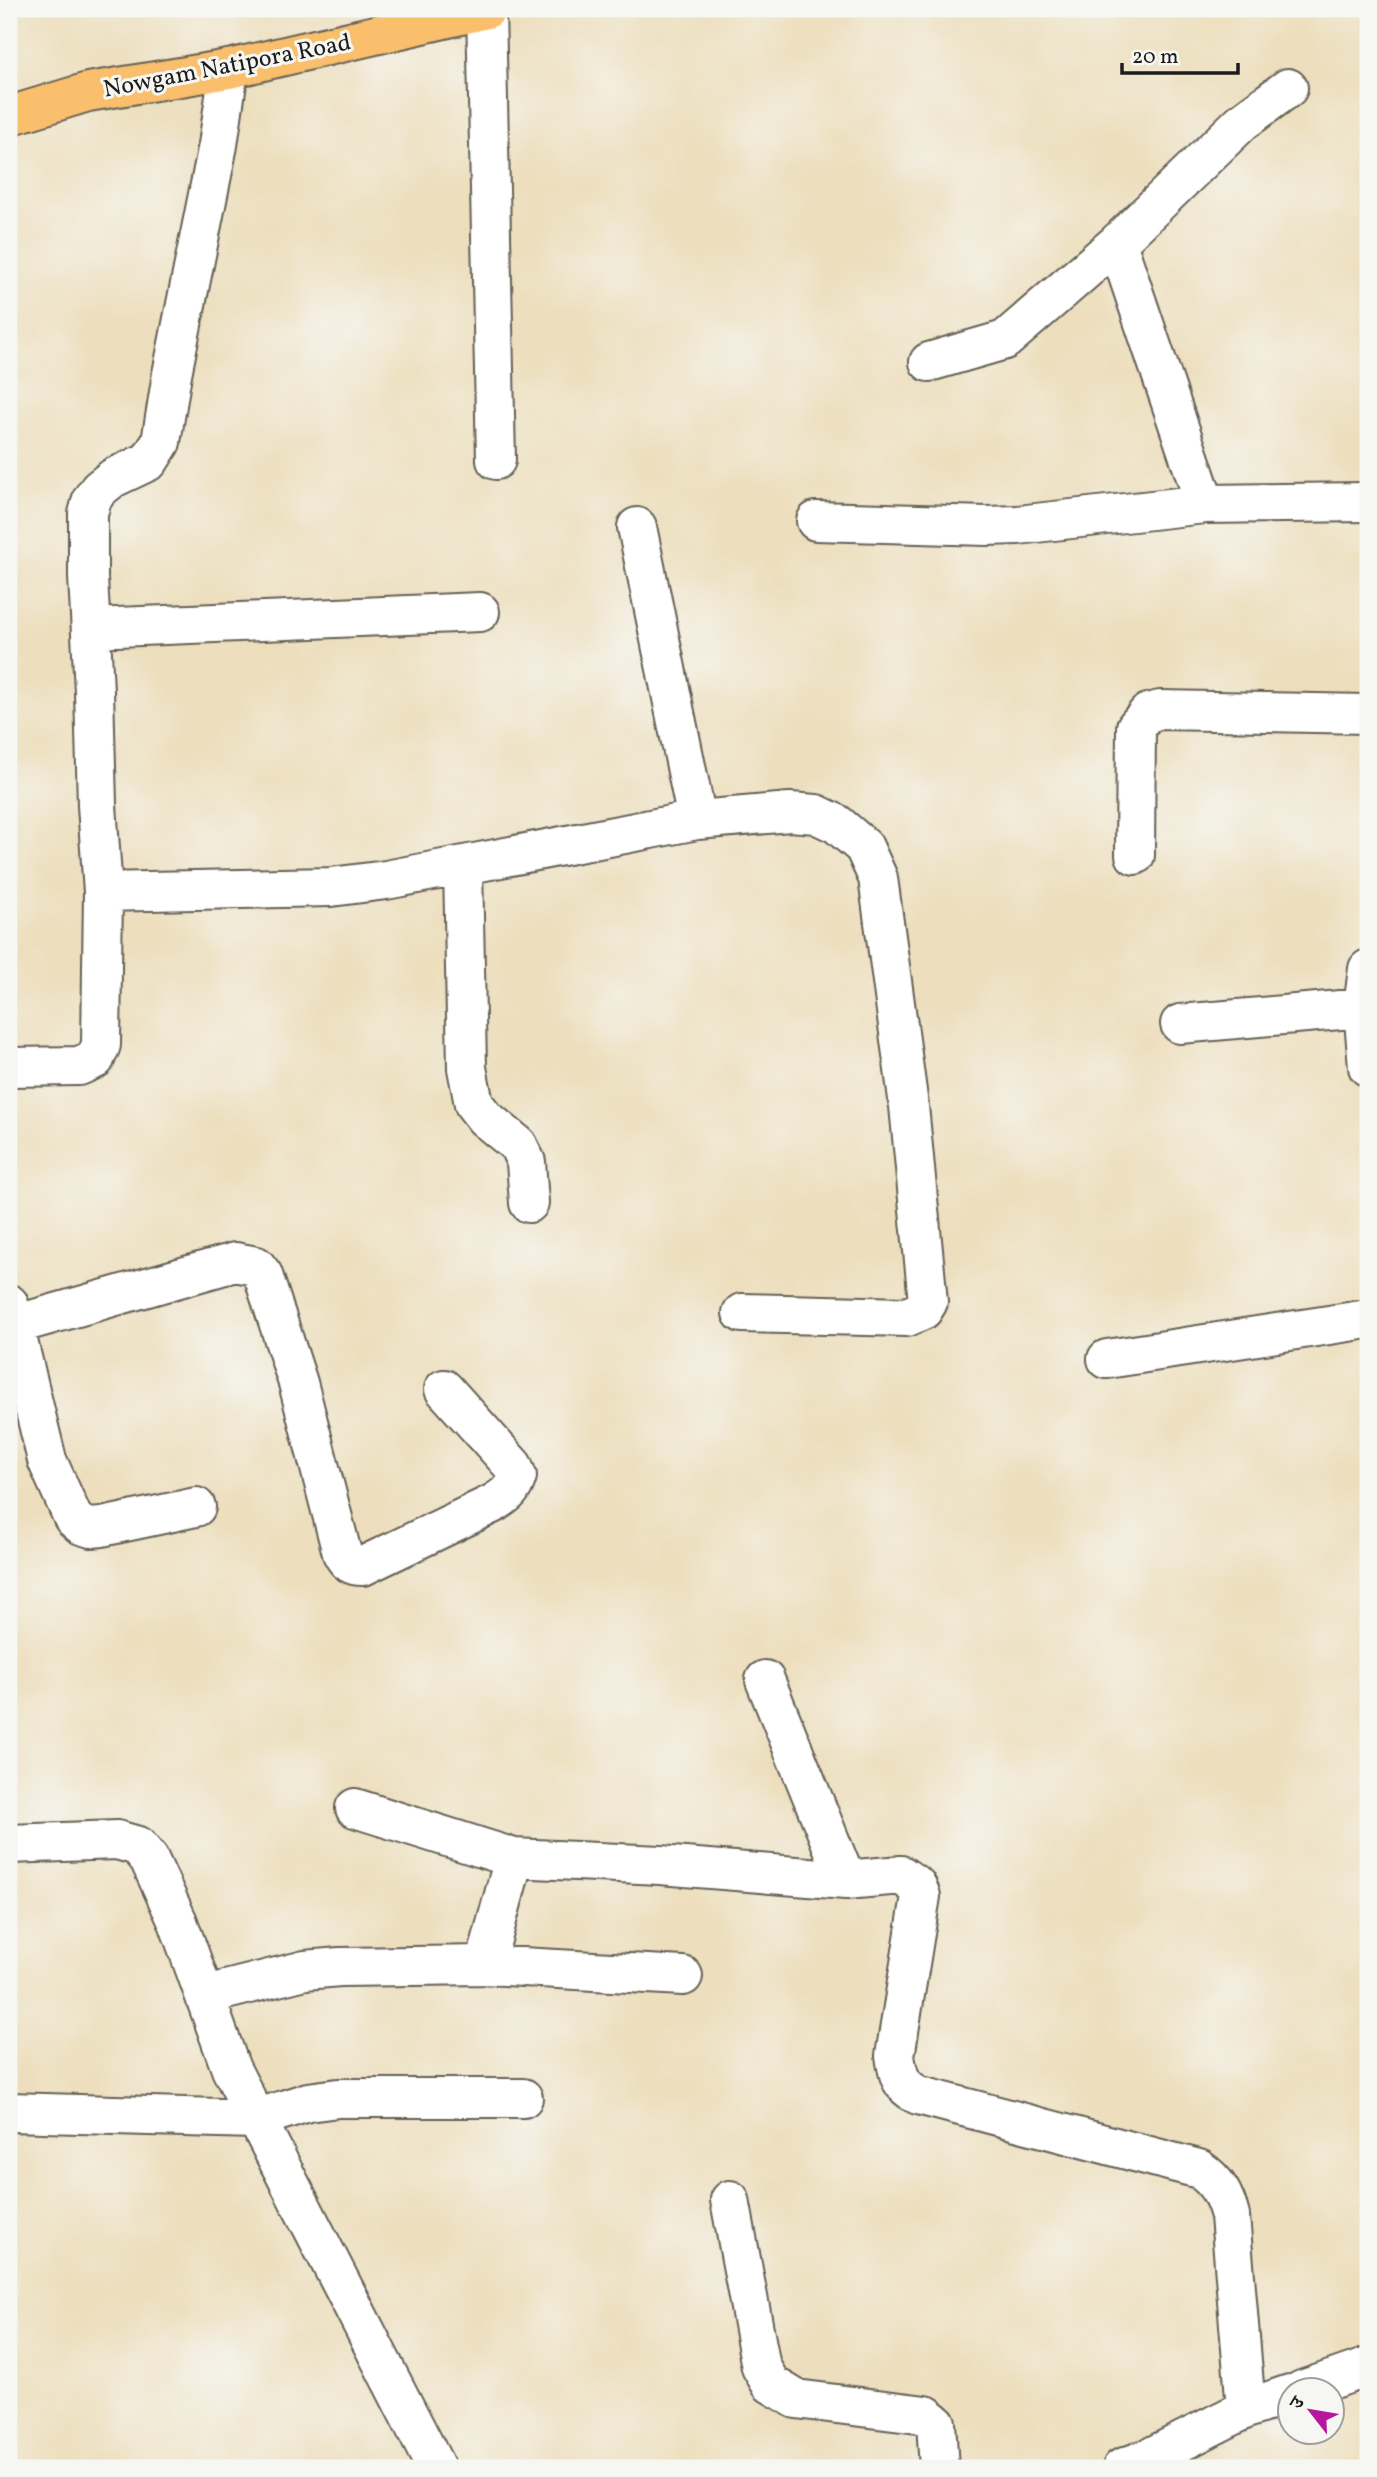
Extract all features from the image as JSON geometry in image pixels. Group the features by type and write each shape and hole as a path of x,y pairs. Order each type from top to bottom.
{"main road":[{"name":"Nowgam Natipora Road","path":"9,116 88,92 229,69 486,9"}],"street":[{"path":"486,9 496,460"},
{"path":"9,1067 79,1066 90,1063 102,1045 103,891 97,805 88,514 92,499 99,489 113,478 149,461 161,442 218,145 229,69"},
{"path":"929,362 1005,340 1117,243 1242,122 1288,88"},
{"path":"1117,243 1205,504"},
{"path":"816,521 1018,525 1205,504 1368,502"},
{"path":"637,527 697,820"},
{"path":"92,628 480,612"},
{"path":"1135,855 1136,727 1148,713 1160,710 1368,714"},
{"path":"103,891 331,887 463,866 697,820 790,812 816,814 837,824 863,847 878,878 909,1106 928,1302 907,1317 742,1313"},
{"path":"463,866 467,1068 474,1104 485,1118 518,1145 526,1162 529,1203"},
{"path":"1368,969 1363,1008 1368,1067"},
{"path":"1180,1024 1363,1008"},
{"path":"196,1507 91,1528 81,1525 73,1518 47,1460 11,1314 235,1262 256,1266 263,1276 298,1383 342,1553 346,1560 355,1566 363,1566 494,1503 508,1494 514,1486 517,1475 513,1466 444,1389"},
{"path":"1107,1359 1368,1319"},
{"path":"765,1680 846,1880"},
{"path":"355,1808 514,1858 685,1866 846,1880 901,1875 917,1886 920,1896 895,2056 898,2076 905,2088 918,2095 1199,2169 1210,2176 1225,2197 1230,2216 1246,2409"},
{"path":"9,1844 117,1840 138,1846 149,1859 178,1922 231,2069 436,2468"},
{"path":"485,1965 514,1858"},
{"path":"206,1995 305,1970 340,1967 485,1965 684,1976"},
{"path":"9,2112 255,2119 308,2102 338,2098 523,2098"},
{"path":"730,2200 761,2367 771,2384 796,2399 926,2415 936,2423 939,2468"},
{"path":"1341,2376 1368,2367"},
{"path":"1122,2468 1149,2458 1246,2409 1276,2399"}]}
